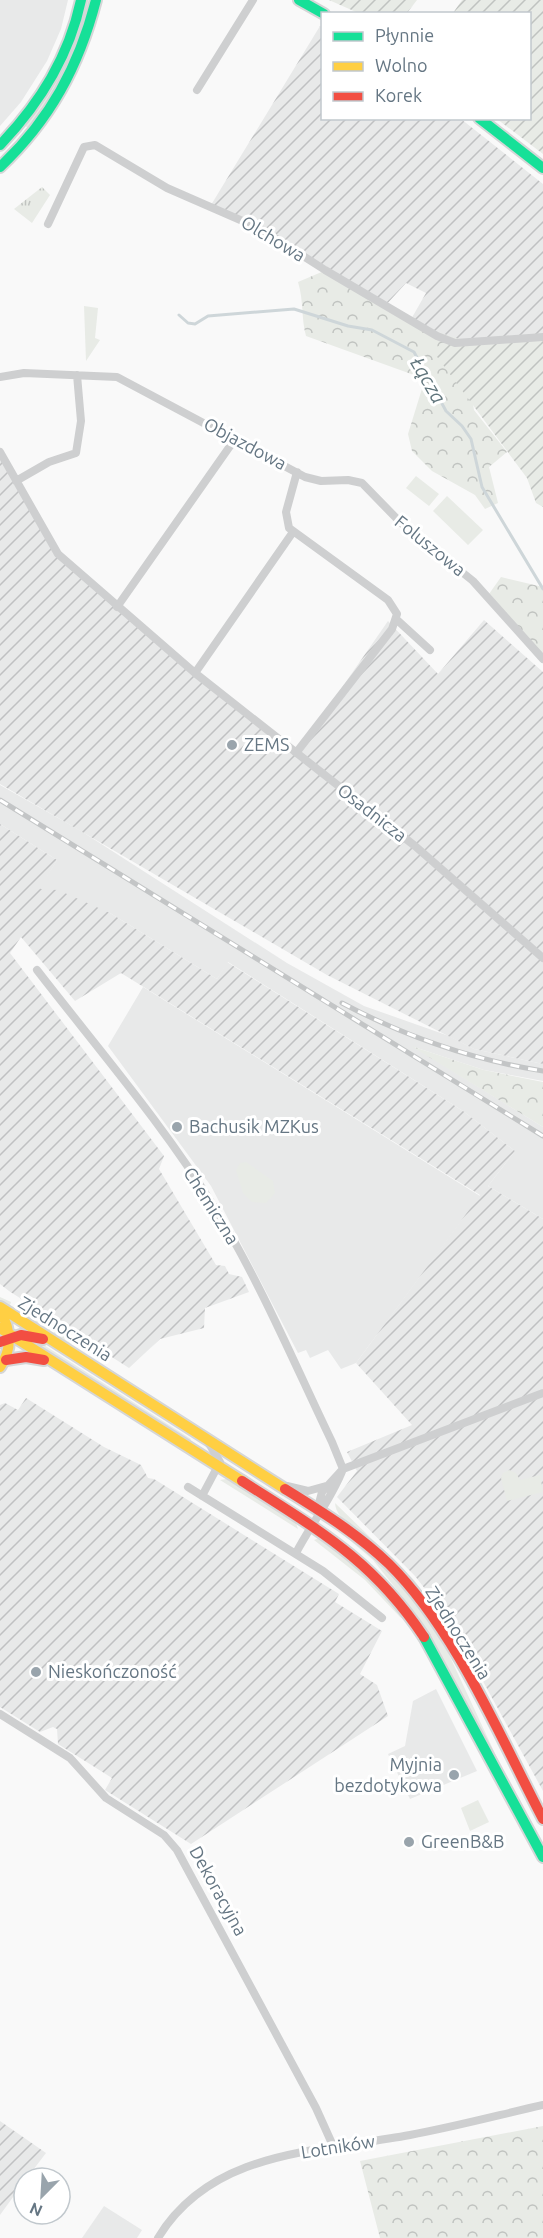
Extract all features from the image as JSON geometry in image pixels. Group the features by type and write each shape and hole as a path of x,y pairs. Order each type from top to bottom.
{"main road":[{"path":"0,145 31,111 51,80 72,35 81,0"},
{"path":"0,167 29,138 64,90 87,38 96,0"},
{"path":"299,0 321,12"},
{"path":"482,120 543,168"},
{"path":"0,1309 11,1336 3,1363"},
{"name":"Zjednoczenia","path":"0,1309 346,1527 382,1558 420,1600 454,1654 543,1819"},
{"name":"Zjednoczenia","path":"0,1328 314,1527 347,1549 374,1572 419,1628 543,1857"},
{"path":"0,1342 11,1336 33,1335 58,1344"},
{"path":"3,1363 26,1357 51,1362"}],"street":[{"path":"197,90 253,0"},
{"name":"Olchowa","path":"48,224 84,147 89,144 95,145 167,188 261,229 437,336 455,343 543,337"},
{"name":"Objazdowa","path":"0,376 24,373 117,377 297,472 286,512 286,521 293,532"},
{"path":"16,481 49,462 76,453 81,422 77,375"},
{"path":"117,607 235,439"},
{"name":"Osadnicza","path":"0,452 58,554 195,674 415,846 543,958"},
{"name":"Foluszowa","path":"297,472 321,481 348,480 362,483 401,523 461,570 543,659"},
{"path":"195,674 293,532 388,600 394,606 396,619 392,629 297,753"},
{"path":"396,619 430,650"},
{"name":"Chemiczna","path":"37,970 154,1119 216,1210 245,1262 343,1468"},
{"path":"296,1553 314,1527 320,1498 326,1486 343,1468 543,1393"},
{"name":"Zjednoczenia","path":"203,1436 215,1450 218,1467"},
{"path":"202,1496 218,1467 227,1462 242,1461"},
{"path":"319,1510 331,1498 343,1468"},
{"path":"277,1483 308,1491 326,1486"},
{"path":"189,1487 296,1553 341,1584 382,1618"},
{"name":"Dekoracyjna","path":"0,1714 70,1758 106,1798 164,1835 177,1850 316,2108 334,2148"},
{"name":"Lotników","path":"158,2238 183,2207 212,2182 245,2166 273,2157 412,2135 543,2105"}],"shaded area":[{"path":"0,0 68,0 61,29 47,61 21,102 0,126"},
{"path":"320,26 321,120 462,120 543,184 543,334 455,343 410,321 426,293 406,283 385,306 211,205"},
{"path":"0,451 57,553 157,642 298,751 388,621 438,674 484,620 543,672 543,1064 474,1049 327,975 0,784"},
{"path":"0,785 81,831 287,963 364,1006 449,1036 474,1049 543,1064 543,1081 484,1070 414,1047 543,1127 543,1219 488,1186 515,1151 463,1111 228,962 217,979 110,913 39,889 57,860 0,824"},
{"path":"0,824 57,860 40,889 58,890 110,913 217,979 227,962 463,1111 515,1151 488,1186 543,1219 543,1791 450,1621 415,1576 337,1497 357,1471 347,1452 412,1425 356,1363 480,1195 121,973 75,1001 21,937 10,953 164,1156 159,1169 216,1265 225,1266 229,1274 242,1277 249,1292 205,1308 204,1328 160,1339 129,1368 93,1345 91,1340 79,1336 9,1291 0,1284"},
{"path":"143,987 480,1196 356,1363 341,1369 328,1350 310,1358 306,1350 298,1353 211,1186 108,1046"},
{"path":"26,1398 104,1447 141,1465 148,1478 154,1479 339,1594 335,1602 382,1631 360,1674 377,1685 388,1716 191,1844 105,1790 112,1778 58,1744 57,1729 53,1727 40,1732 0,1707 0,1405 5,1403 18,1410"},
{"path":"436,1689 477,1771 410,1799 388,1754 405,1746 413,1701"},
{"path":"0,2121 46,2153 36,2166 12,2166 12,2198 0,2215"},
{"path":"104,2206 142,2230 137,2238 82,2238"}],"green space":[{"path":"86,0 90,0 74,52 59,84 30,129 25,126 37,111 63,66"},
{"path":"329,0 417,0 408,12 356,12"},
{"path":"462,0 543,0 543,154 498,120 531,120 531,12 454,12"},
{"path":"42,187 50,195 32,223 14,209"},
{"path":"324,271 420,326 462,340 474,410 507,452 489,467 498,503 485,509 475,495 432,471 412,451 408,434 425,379 306,336 298,282"},
{"path":"84,306 98,308 95,338 100,340 86,361"},
{"path":"543,333 543,507 536,503 527,478 432,350 445,342"},
{"path":"416,476 439,494 429,506 406,488"},
{"path":"447,496 483,530 468,545 433,511"},
{"path":"501,577 543,587 543,656 489,594"},
{"path":"411,1046 484,1070 543,1082 543,1127"},
{"path":"246,1162 273,1181 275,1193 266,1203 252,1202 243,1193 236,1170 240,1163"},
{"path":"0,1297 11,1302 10,1305 27,1316 29,1313 78,1344 68,1344 0,1301"},
{"path":"29,1340 36,1340 191,1439 189,1442"},
{"path":"509,1470 516,1473 520,1480 540,1475 543,1492 507,1501 501,1478 503,1473"},
{"path":"226,1479 295,1520 298,1529 220,1480"},
{"path":"335,1503 414,1580 444,1621 479,1686 476,1685 421,1595 379,1547 340,1516"},
{"path":"327,1521 352,1537 387,1569 422,1610 445,1646 499,1762 416,1614 373,1560"},
{"path":"319,1538 330,1542 355,1561 410,1623 400,1617 365,1580 314,1540"},
{"path":"478,1800 489,1822 470,1831 461,1808"},
{"path":"543,2126 543,2238 380,2238 360,2161"}],"waterway":[{"name":"Łącza","path":"179,315 188,323 195,324 208,316 294,309 348,326 372,330 414,352 446,411 462,426 471,439 482,487 543,589"}],"railway":[{"path":"0,800 543,1136"},
{"path":"342,1003 390,1026 440,1045 491,1060 543,1071"}],"traffic: fast":[{"path":"0,145 28,113 51,78 69,41 81,0"},
{"path":"0,167 34,130 60,91 81,47 96,0"},
{"path":"299,0 321,12"},
{"path":"482,120 543,168"},
{"path":"424,1637 543,1857"}],"traffic: slow":[{"path":"0,1307 285,1489"},
{"path":"0,1311 9,1339 7,1353 0,1367"},
{"path":"0,1328 242,1481"}],"traffic: jam":[{"path":"0,1342 21,1335 43,1339"},
{"path":"6,1360 26,1357 44,1360"},
{"path":"242,1481 319,1531 364,1566 404,1610 424,1637"},
{"path":"285,1489 365,1543 413,1590 435,1620 475,1685 543,1819"}],"place":[{"name":"ZEMS","path":"232,745"},
{"name":"Bachusik MZKus","path":"177,1127"},
{"name":"Nieskończoność","path":"36,1672"},
{"name":"Myjnia bezdotykowa","path":"454,1775"},
{"name":"GreenB&B","path":"409,1842"}]}
